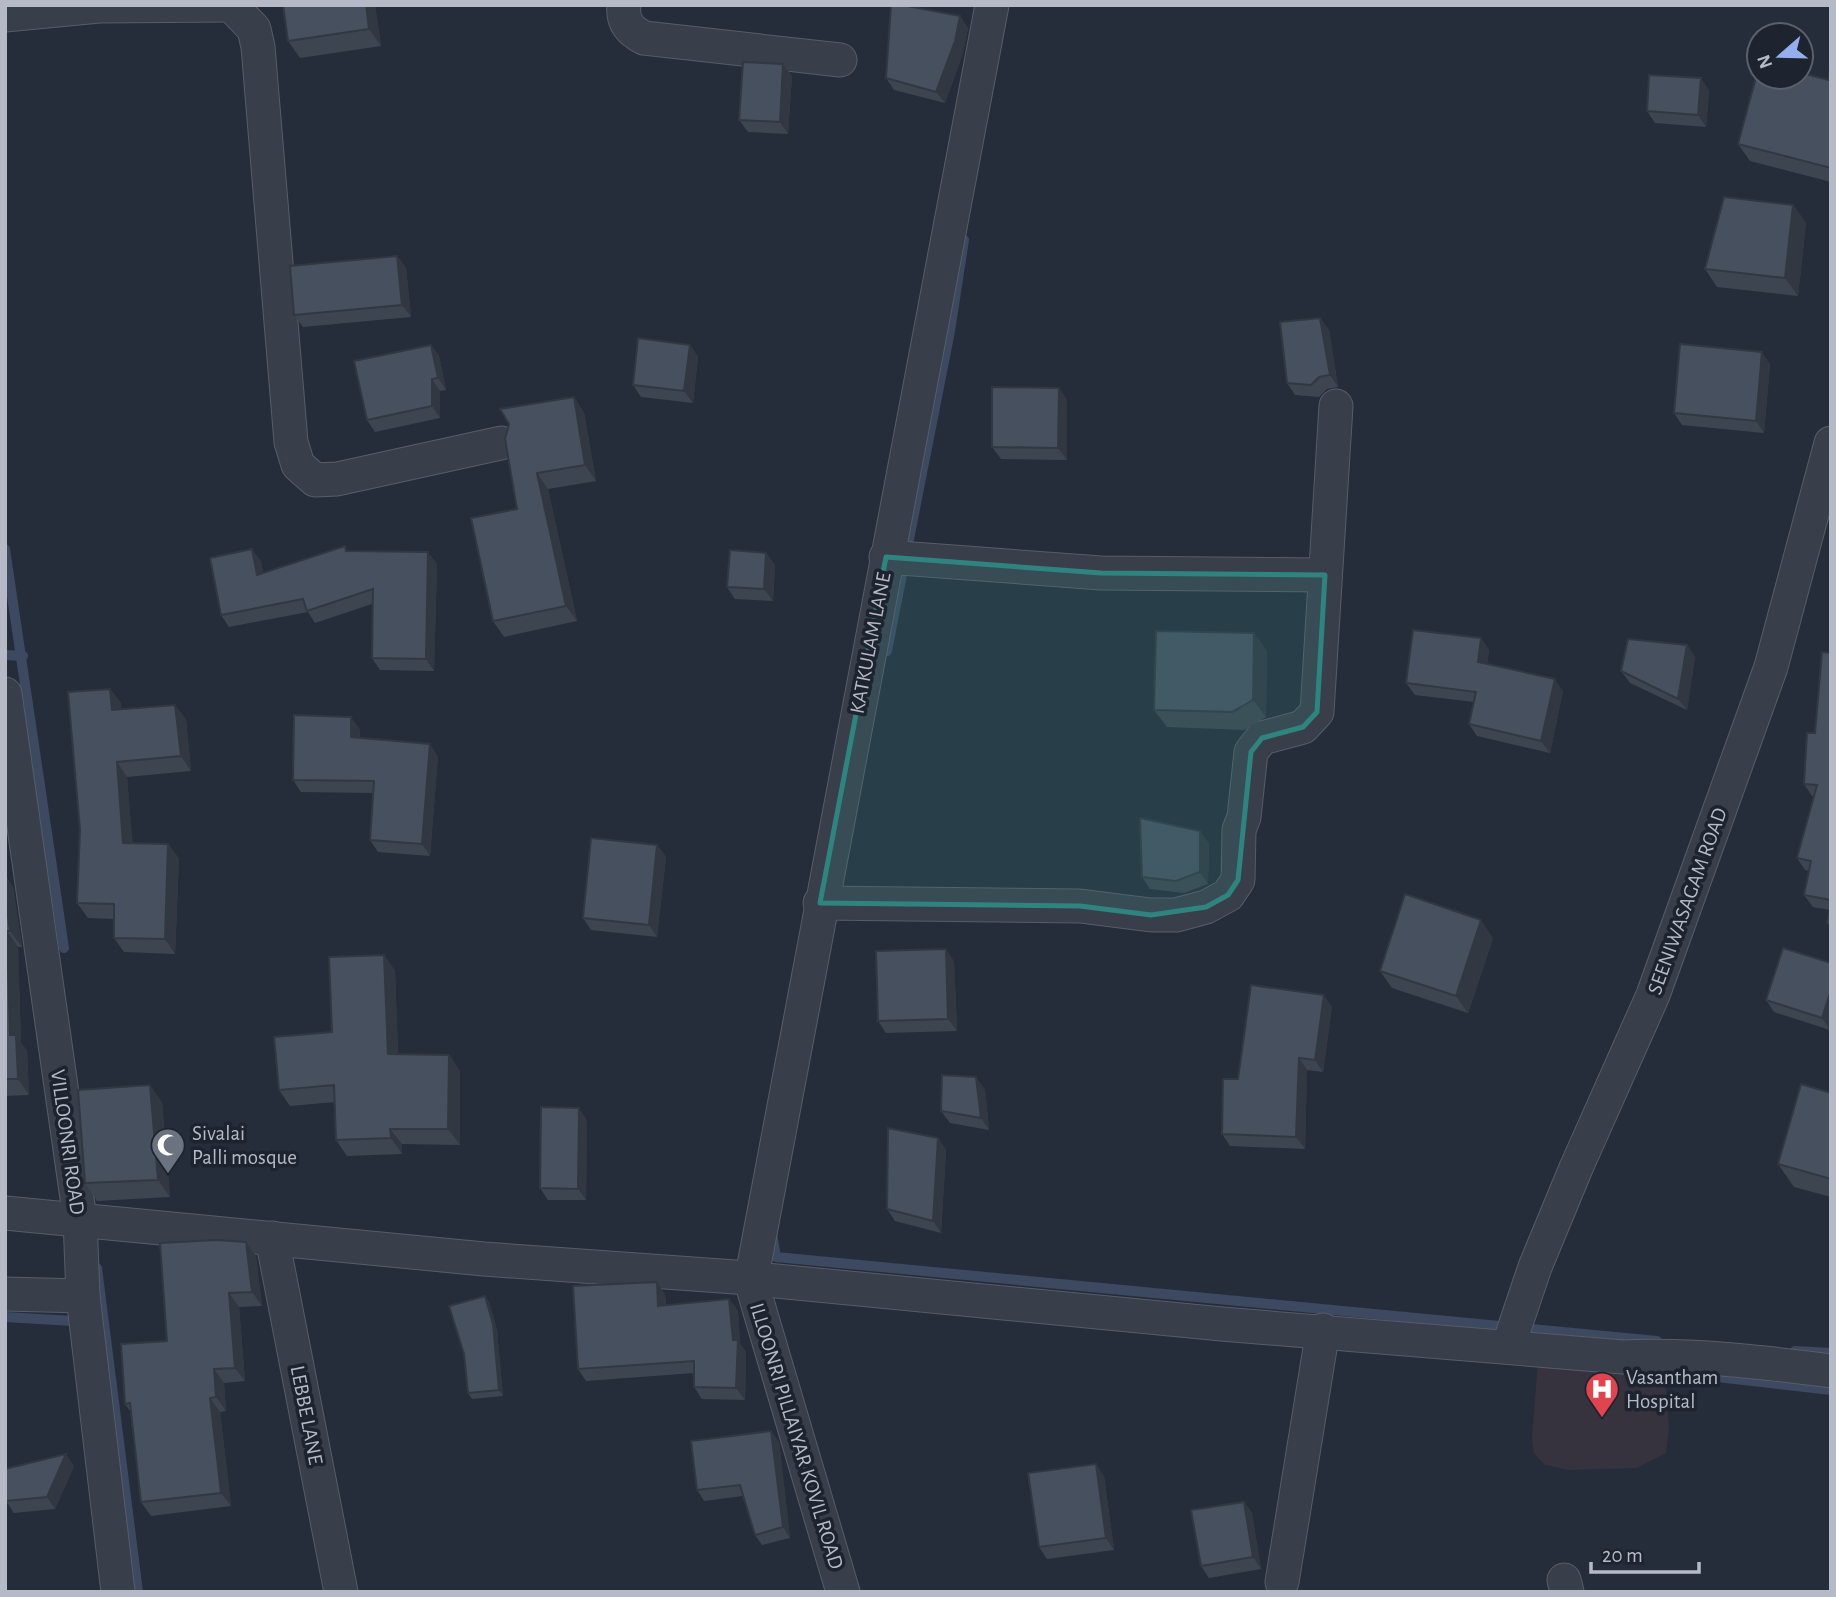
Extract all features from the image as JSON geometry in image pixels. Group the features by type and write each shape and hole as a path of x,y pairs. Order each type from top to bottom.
{"street":[{"path":"5,15 99,6 232,5 254,29 258,47 291,442 298,465 315,480 337,479 501,443"},
{"path":"624,5 623,14 631,31 644,38 840,60"},
{"name":"KATKULAM LANE","path":"751,1281 820,903 992,5"},
{"path":"820,903 1080,906 1151,915 1196,910 1228,895 1238,880 1239,830 1244,817 1251,752 1262,738 1303,727 1317,712 1336,406"},
{"name":"SEENIWASAGAM ROAD","path":"1508,1347 1535,1267 1653,995 1771,667 1831,443"},
{"path":"886,557 1101,573 1325,575"},
{"name":"VILLOONRI ROAD","path":"5,694 80,1219 83,1296 118,1592"},
{"path":"5,1213 1222,1324 1323,1330 1623,1357 1663,1355 1831,1371"},
{"name":"LEBBE LANE","path":"272,1238 341,1592"},
{"name":"ILLOONRI PILLAIYAR KOVIL ROAD","path":"751,1281 843,1592"},
{"path":"5,1294 83,1296"},
{"path":"1282,1582 1323,1330"}],"highlighted area":[{"path":"886,557 1101,573 1325,575 1317,712 1303,727 1262,738 1251,752 1238,880 1228,895 1206,907 1151,915 1080,906 820,903"}],"shaded area":[{"name":"Vasantham Hospital","path":"1539,1350 1663,1355 1669,1428 1666,1453 1636,1468 1569,1470 1545,1465 1534,1453 1532,1438"}],"building":[{"path":"283,5 366,5 369,29 288,41"},
{"path":"891,5 960,16 955,41 936,92 886,78"},
{"path":"1831,52 1831,168 1738,144 1752,91 1815,91 1815,76 1829,80"},
{"path":"743,62 783,64 780,122 739,120"},
{"path":"1649,75 1701,78 1698,115 1647,111"},
{"path":"1724,197 1793,205 1785,278 1705,269"},
{"path":"397,256 402,305 294,315 290,266"},
{"path":"1320,318 1330,375 1319,377 1311,385 1287,383 1280,322"},
{"path":"638,338 690,345 684,391 633,385"},
{"path":"1680,344 1762,352 1756,421 1674,413"},
{"path":"431,345 438,378 432,379 432,406 367,420 354,361"},
{"path":"992,387 1059,388 1058,448 992,447"},
{"path":"574,397 585,465 537,473 566,606 493,621 471,518 517,509 505,439 509,424 500,409"},
{"path":"345,546 346,551 428,552 426,659 372,658 373,589 307,611 303,599 221,615 210,558 252,549 257,575"},
{"path":"730,550 766,553 764,589 727,587"},
{"path":"1413,630 1481,638 1478,662 1555,679 1541,741 1469,724 1476,692 1406,683"},
{"path":"1156,631 1254,633 1253,700 1232,712 1154,710"},
{"path":"1628,639 1687,645 1678,699 1621,671"},
{"path":"1822,652 1831,653 1831,900 1804,895 1811,861 1797,858 1817,785 1804,784 1807,733 1815,733"},
{"path":"110,689 112,710 175,705 181,756 117,762 123,843 168,844 165,939 114,938 114,904 77,903 80,830 68,692"},
{"path":"294,715 351,717 351,737 430,744 422,844 370,840 374,781 293,780"},
{"path":"1140,818 1200,831 1200,872 1176,881 1142,877"},
{"path":"591,838 657,845 649,925 583,918"},
{"path":"1405,894 1481,920 1456,996 1380,971"},
{"path":"5,895 10,931 7,931 10,1035 16,1035 18,1079 5,1079"},
{"path":"1831,905 1831,924 1827,923"},
{"path":"1783,948 1831,963 1831,990 1822,1018 1766,1000"},
{"path":"946,949 948,1019 878,1021 876,951"},
{"path":"384,955 388,1054 449,1055 448,1129 390,1129 391,1138 336,1140 334,1085 279,1090 274,1037 332,1032 329,957"},
{"path":"1251,985 1324,995 1315,1060 1299,1058 1296,1137 1222,1134 1223,1079 1238,1079"},
{"path":"942,1075 976,1077 981,1118 941,1111"},
{"path":"1801,1084 1831,1093 1831,1179 1778,1164"},
{"path":"150,1085 158,1180 85,1183 78,1090"},
{"path":"541,1107 579,1108 578,1189 540,1188"},
{"path":"888,1128 938,1138 933,1221 887,1209"},
{"path":"216,1240 246,1242 252,1292 229,1293 235,1368 214,1369 216,1397 210,1398 221,1493 141,1502 130,1403 125,1404 121,1344 167,1341 160,1243"},
{"path":"657,1282 658,1306 729,1299 733,1340 738,1340 736,1388 694,1387 694,1361 578,1369 573,1286"},
{"path":"485,1296 493,1324 499,1390 468,1393 464,1354 449,1306"},
{"path":"771,1431 783,1527 755,1535 740,1485 697,1490 691,1441"},
{"path":"66,1454 47,1497 6,1501 5,1469"},
{"path":"1096,1464 1106,1538 1039,1547 1028,1473"},
{"path":"1244,1502 1253,1557 1201,1566 1191,1510"}],"waterway":[{"path":"887,651 950,331 964,240"},
{"path":"5,549 64,948"},
{"path":"5,655 23,656"},
{"path":"772,1234 776,1257 1657,1341"},
{"path":"97,1268 138,1592"},
{"path":"5,1317 73,1321"},
{"path":"1795,1351 1831,1353"},
{"path":"1674,1372 1831,1390"}],"place":[{"name":"Sivalai Palli mosque","path":"168,1175"},
{"name":"Vasantham Hospital","path":"1602,1419"}]}
